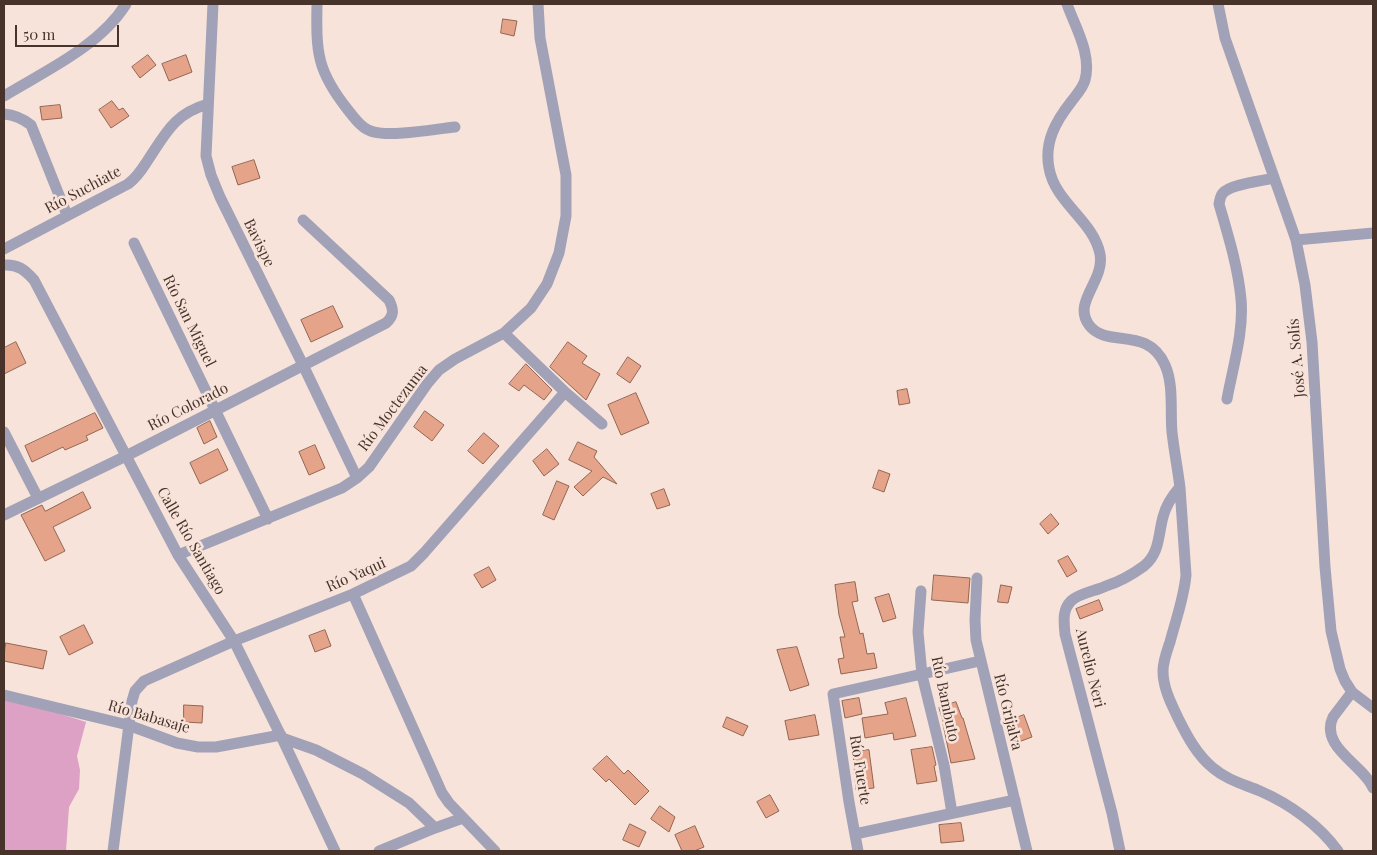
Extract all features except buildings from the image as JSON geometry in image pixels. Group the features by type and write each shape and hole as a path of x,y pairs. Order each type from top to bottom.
{"street":[{"path":"4,96 90,43 117,18 126,4"},
{"name":"Bavispe","path":"213,4 206,156 211,175 357,478"},
{"path":"317,4 318,56 326,77 336,95 363,126 373,132 386,134 454,127"},
{"name":"Río Moctezuma","path":"178,555 268,520 342,488 357,478 368,467 426,384 439,370 504,333 532,308 547,284 559,253 566,216 566,175 540,38 538,4"},
{"path":"1067,4 1085,52 1086,75 1080,90 1053,130 1047,156 1054,182 1089,229 1098,247 1101,266 1084,304 1084,314 1088,324 1094,331 1105,335 1136,340 1149,345 1160,355 1166,366 1170,381 1172,432 1180,487 1186,575 1180,611 1163,670 1168,698 1185,732 1200,755 1212,768 1233,782 1261,792 1299,813 1328,838 1338,851"},
{"name":"José A. Solís","path":"1218,4 1225,38 1296,240 1305,285 1312,342 1325,567 1331,631 1340,669 1352,692 1373,708"},
{"name":"Río Suchiate","path":"4,249 134,179 180,116 194,108 208,104"},
{"path":"4,114 14,115 31,125 67,215"},
{"path":"1227,398 1240,329 1241,300 1235,262 1220,198 1224,191 1231,188 1274,178"},
{"name":"Río Colorado","path":"4,515 126,456 386,323 393,313 388,300 302,220"},
{"path":"1296,240 1373,233"},
{"name":"Río San Miguel","path":"134,243 268,520"},
{"name":"Calle Río Santiago","path":"4,265 15,266 24,270 34,280 178,555 234,642 282,737 335,851"},
{"path":"504,333 565,392 602,424"},
{"name":"Río Yaqui","path":"114,851 128,725 135,690 144,681 353,594 411,566 565,392"},
{"path":"4,432 38,498"},
{"name":"Aurelio Neri","path":"1120,851 1112,813 1065,634 1063,618 1070,601 1109,586 1145,565 1153,556 1158,545 1170,498 1180,487"},
{"name":"Río Grijalva","path":"977,578 976,640 1027,851"},
{"name":"Río Bambuto","path":"922,591 918,632 922,675 944,766 952,813"},
{"path":"353,594 442,793 495,851"},
{"path":"922,675 980,661"},
{"name":"Río Fuerte","path":"858,851 833,694 922,675"},
{"path":"1352,692 1333,717 1331,734 1336,746 1361,770 1373,788"},
{"name":"Río Babasaje","path":"4,695 128,725 178,743 216,747 282,737 316,750 363,774 409,803 435,828"},
{"path":"855,834 1015,800"},
{"path":"379,851 463,818"}],"shaded area":[{"path":"4,690 36,706 86,722 77,756 80,770 79,789 69,807 66,851 4,851"}]}
